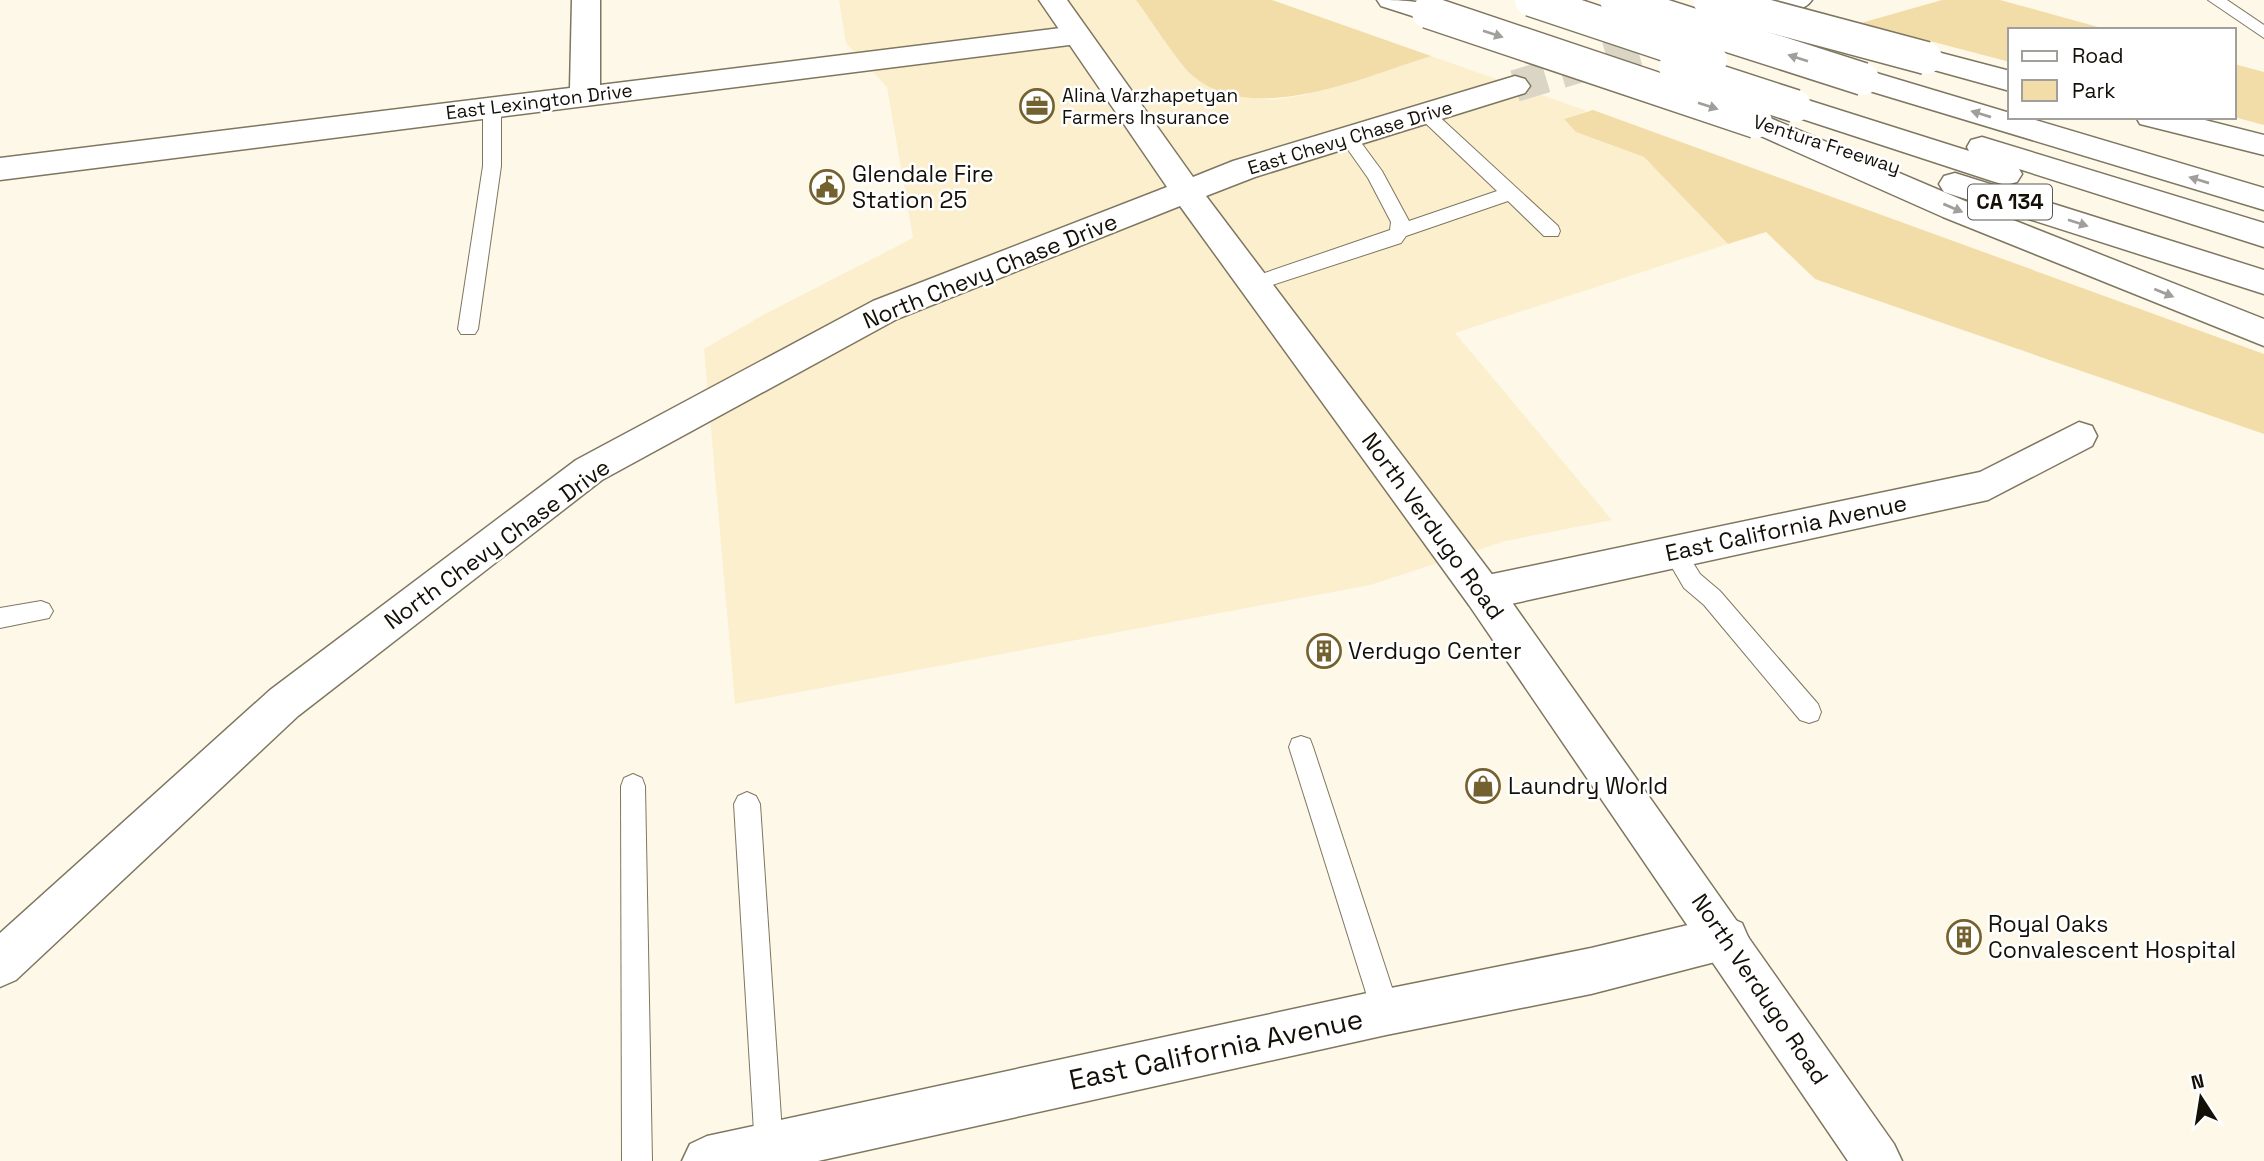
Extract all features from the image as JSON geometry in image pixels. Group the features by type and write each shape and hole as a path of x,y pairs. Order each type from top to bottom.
{"main road":[{"path":"585,96 586,0"},
{"name":"North Verdugo Road","path":"1053,0 1185,190 1483,593 1726,939 1877,1161"},
{"name":"Ventura Freeway","path":"1391,0 1756,122 2264,282"},
{"path":"1470,0 2264,235"},
{"path":"1531,0 1809,101 2264,254"},
{"path":"1616,0 1864,79 2264,199"},
{"path":"1709,0 2008,80"},
{"name":"East Lexington Drive","path":"0,169 1077,35"},
{"name":"East Chevy Chase Drive","path":"1185,190 1515,86"},
{"path":"2159,119 2264,145"},
{"path":"1756,122 1954,209 2264,333"},
{"name":"North Chevy Chase Drive","path":"0,964 284,703 589,470 885,310 1185,190"},
{"name":"East California Avenue","path":"1483,593 1989,485 2079,436"},
{"name":"East California Avenue","path":"707,1161 1386,1012 1591,971 1726,939"}],"lane":[{"path":"2216,0 2264,33"},
{"path":"468,329 492,166 492,107"},
{"path":"1426,114 1551,231"},
{"path":"1254,284 1394,238 1399,231 1400,222 1376,176 1348,137"},
{"path":"1399,231 1510,194"},
{"path":"1674,552 1692,581 1712,598 1809,712"},
{"path":"0,618 41,611"},
{"path":"1301,747 1386,1012"},
{"path":"633,786 637,1161"},
{"path":"747,804 769,1148"}],"shaded area":[{"path":"839,0 1136,0 1194,77 1230,95 1274,100 1304,95 1431,56 1587,111 1564,119 1576,132 1644,157 1728,244 1455,333 1612,520 1505,541 1370,585 735,704 704,349 763,315 913,238 887,87 846,43"}],"green space":[{"path":"1136,0 1272,0 1431,56 1311,93 1279,98 1248,98 1219,91 1194,77"},
{"path":"1942,0 2000,0 2102,28 2008,28 2008,61 1861,23"},
{"path":"2236,65 2264,72 2264,125 2236,118"},
{"path":"1593,110 2264,354 2264,434 1815,279 1766,232 1728,244 1644,157 1576,132 1564,119"}],"tunnel":[{"path":"1515,86 1681,36"}],"place":[{"name":"Alina Varzhapetyan Farmers Insurance","path":"1037,106"},
{"name":"Glendale Fire Station 25","path":"827,187"},
{"name":"Verdugo Center","path":"1324,651"},
{"name":"Laundry World","path":"1483,786"},
{"name":"Royal Oaks Convalescent Hospital","path":"1964,937"}]}
